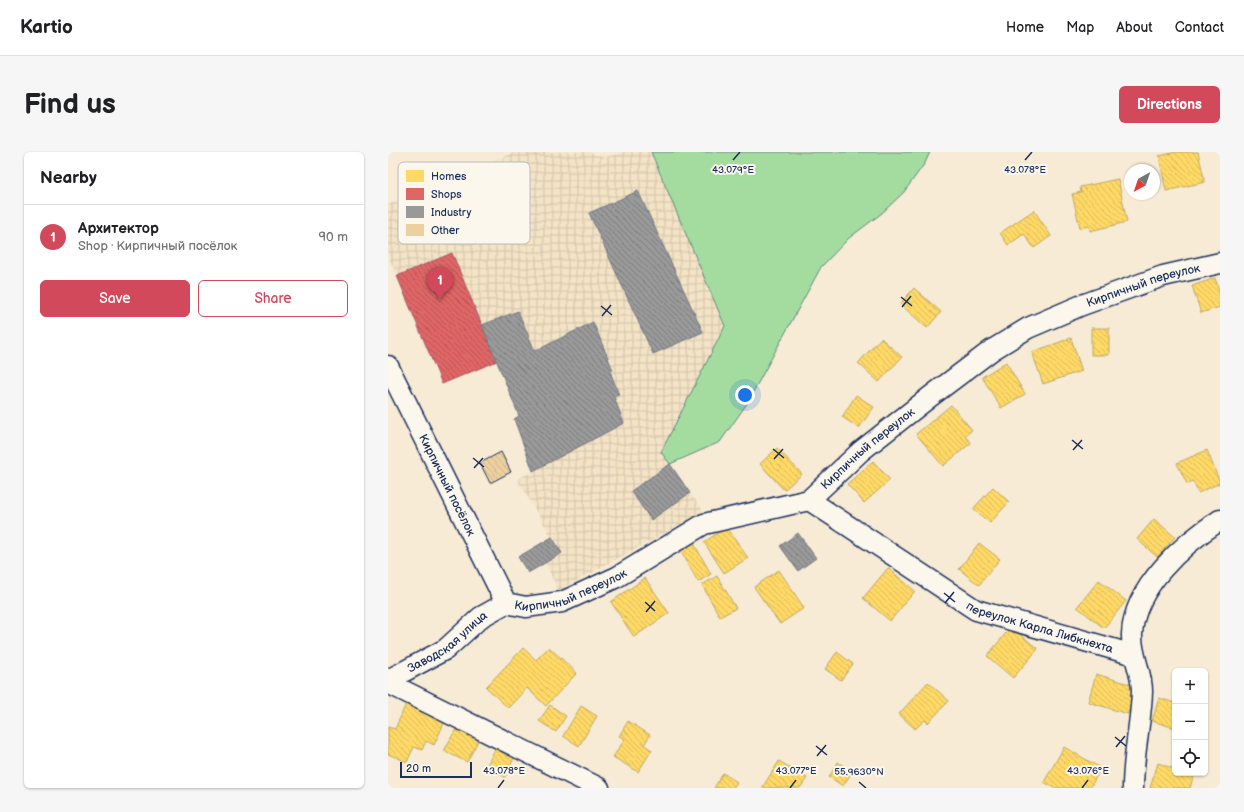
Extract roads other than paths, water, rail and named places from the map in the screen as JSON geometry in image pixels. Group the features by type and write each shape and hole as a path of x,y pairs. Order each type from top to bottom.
{"street":[{"name":"Кирпичный переулок","path":"506,604 526,607 562,602 617,577 704,524 809,500 861,451 992,350 1028,328 1082,305 1163,276 1220,263"},
{"name":"Кирпичный посёлок","path":"388,366 506,604"},
{"name":"переулок Карла Либкнехта","path":"809,500 976,610 1134,655"},
{"name":"переулок Карла Либкнехта","path":"1133,788 1133,763 1142,696 1142,680 1134,655 1132,634 1139,602 1169,560 1220,520"},
{"name":"Заводская улица","path":"388,682 446,649 481,617 506,604"},
{"path":"388,682 598,788"}],"place":[{"name":"Архитектор","path":"440,300"}]}
